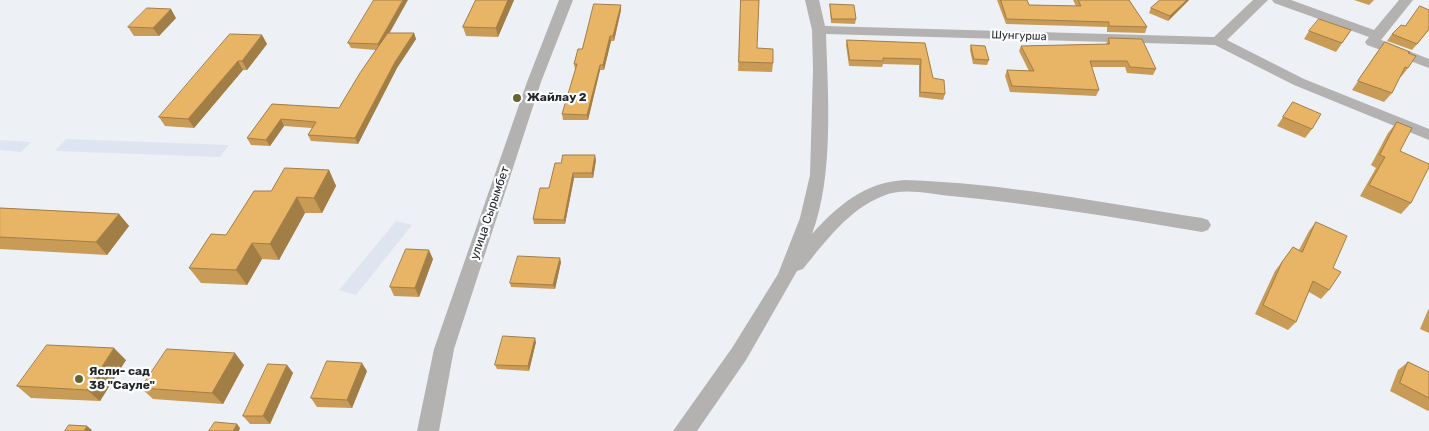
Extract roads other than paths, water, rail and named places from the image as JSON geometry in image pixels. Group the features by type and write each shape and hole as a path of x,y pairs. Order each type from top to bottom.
{"street":[{"name":"улица Сырымбет","path":"428,431 444,349 534,82 566,0"},
{"path":"786,276 808,218 818,174 819,30 812,0"},
{"path":"1261,0 1218,41 1299,82 1429,135"},
{"path":"1279,0 1375,39 1429,64"},
{"path":"1375,39 1406,0"},
{"name":"Шунгурша","path":"819,30 1218,41"},
{"path":"684,431 739,354 786,276 831,223 861,200 879,190 901,186 997,193 1202,225"}],"place":[{"name":"Жайлау 2","path":"517,98"},
{"name":"Ясли- сад 38 \"Сауле\"","path":"79,379"}]}
